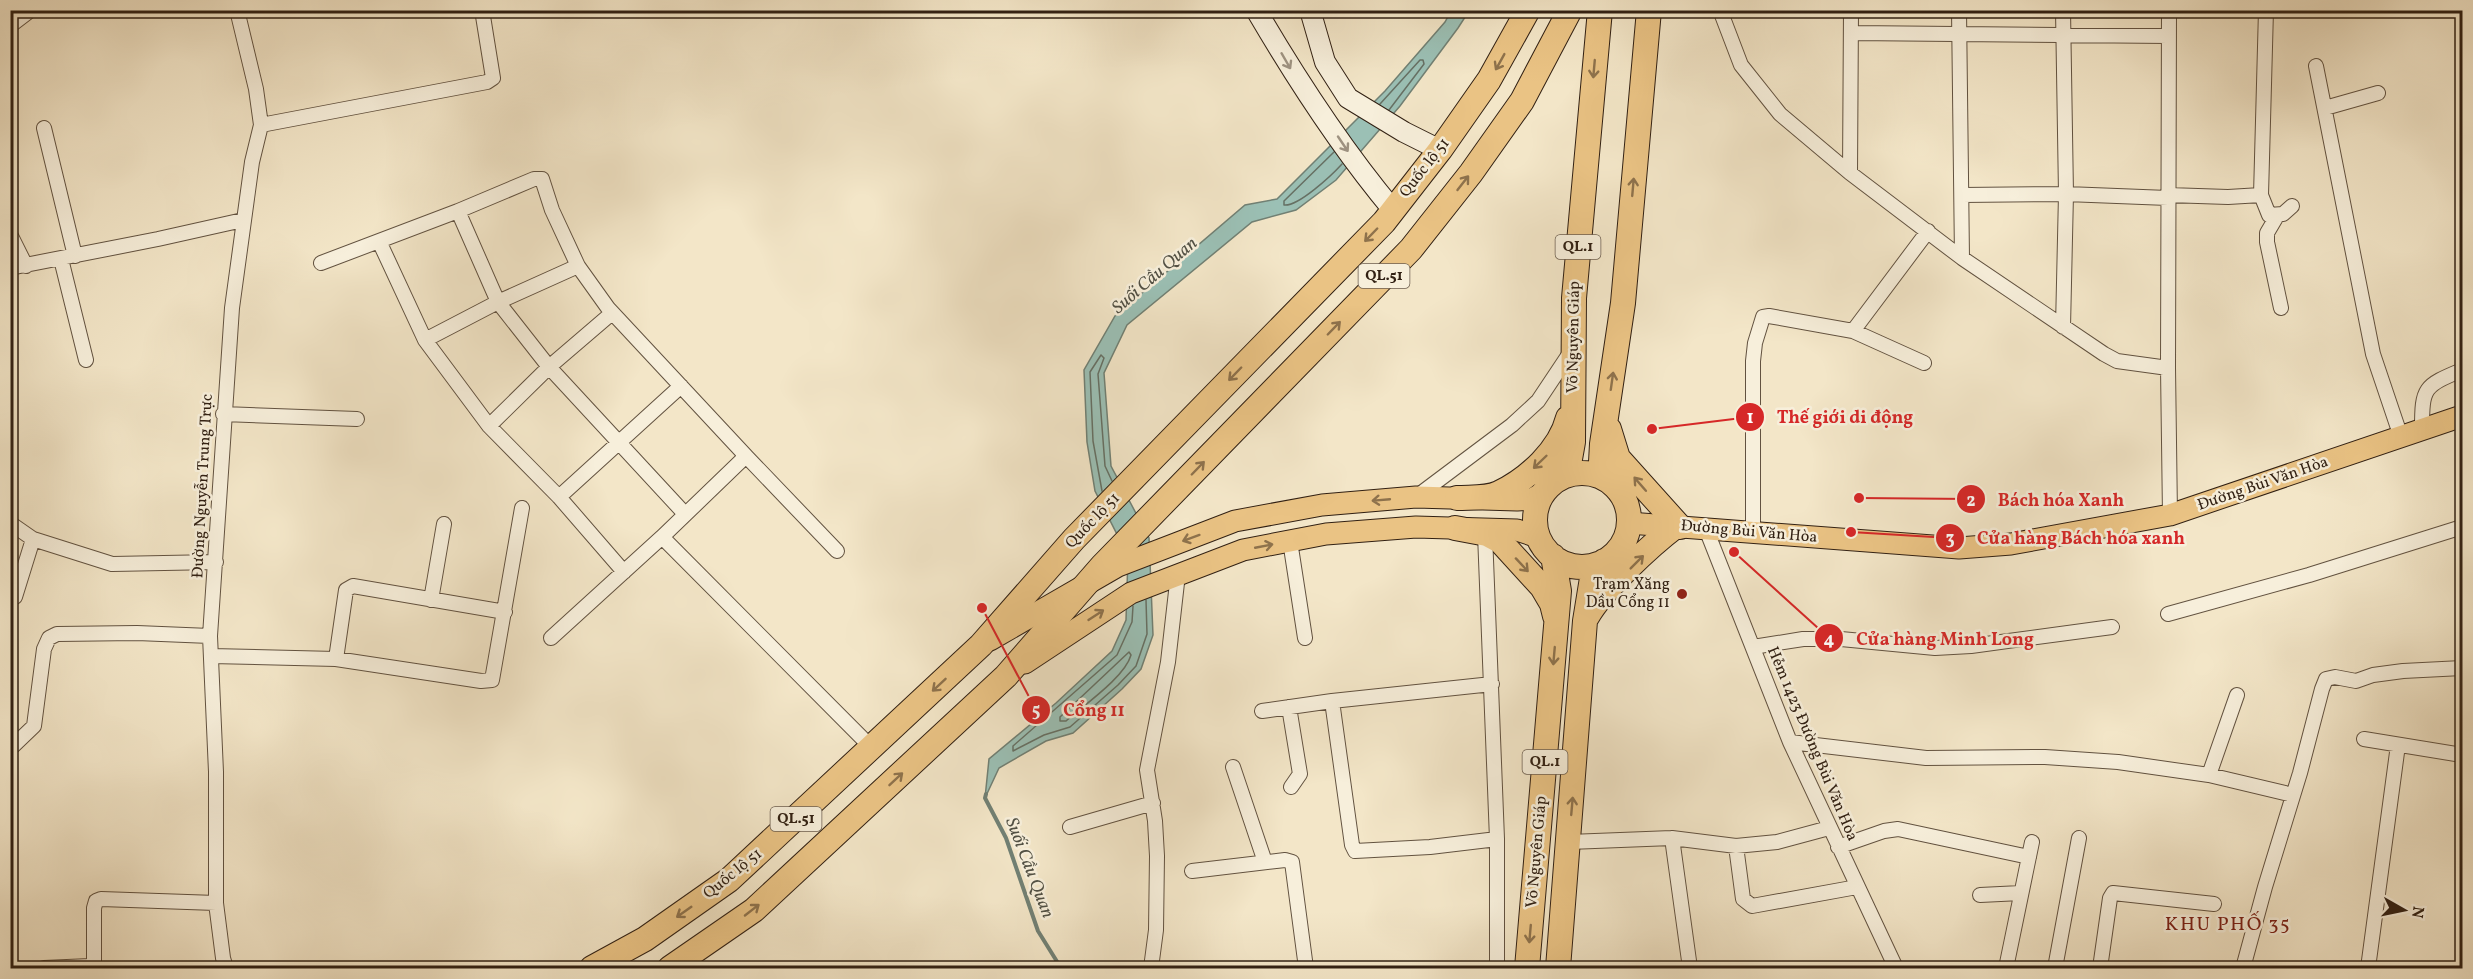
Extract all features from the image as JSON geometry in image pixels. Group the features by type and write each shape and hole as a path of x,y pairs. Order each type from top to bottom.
{"highway":[{"name":"Quốc lộ 51","path":"670,969 754,910 1006,676 1044,617 1074,539 1393,210 1490,81 1528,10"},
{"name":"Quốc lộ 51","path":"592,969 645,939 729,880 981,645 1044,617 1110,566 1157,510 1411,249 1471,173 1522,101 1570,10"},
{"name":"Võ Nguyên Giáp","path":"1550,487 1570,459 1573,442 1574,298 1600,10"},
{"path":"1607,480 1601,462 1623,303 1649,10"},
{"path":"1457,498 1498,493 1542,462 1566,429 1573,392"},
{"path":"1585,621 1599,600 1661,538 1678,526 1618,458 1611,441 1607,418"},
{"path":"1550,487 1567,475 1582,472 1597,475 1607,480 1621,493 1628,507 1629,522"},
{"name":"QL.1","path":"1550,487 1537,507 1535,521 1538,537 1553,556"},
{"name":"QL.1","path":"1604,561 1617,552 1629,522"},
{"path":"1455,528 1485,534 1500,541 1542,586 1552,604 1556,621"},
{"name":"Võ Nguyên Giáp","path":"1527,969 1559,591 1553,556"},
{"path":"1553,556 1573,566 1589,567 1604,561"},
{"name":"Võ Nguyên Giáp","path":"1558,969 1585,621 1592,578 1604,561"}],"main road":[{"name":"Đường Bùi Văn Hòa","path":"1629,522 1959,548 2011,544 2170,515 2463,416"},
{"path":"1110,566 1235,521 1322,505 1416,497 1532,499 1550,487"},
{"path":"1044,617 1131,592 1243,550 1326,534 1416,527 1517,530 1538,537"}],"street":[{"path":"10,26 31,10"},
{"name":"Đường Nguyễn Trung Trực","path":"226,969 216,903 216,772 210,636 223,414 232,308 252,162 261,125 256,89 237,10"},
{"path":"261,125 487,82 493,78 493,71 482,10"},
{"path":"1256,10 1296,80 1363,175 1393,210"},
{"path":"1310,10 1325,62 1348,98 1404,132 1440,150"},
{"path":"1720,10 1741,65 1780,114 1850,173 1962,258 2117,361 2168,368"},
{"path":"1850,173 1851,10"},
{"path":"1959,10 1962,258"},
{"path":"2063,10 2066,194 2063,327"},
{"path":"2169,10 2170,515"},
{"path":"2266,10 2261,195 2269,215 2277,216"},
{"path":"1852,33 2169,36"},
{"path":"2316,66 2373,354 2401,437"},
{"path":"2325,108 2378,93"},
{"path":"44,128 86,360"},
{"path":"321,263 458,211 534,179 542,178 552,210 578,266 612,313 837,550"},
{"path":"1962,195 2228,197 2261,195"},
{"path":"2281,308 2267,233 2277,216 2292,206"},
{"path":"458,211 498,302 549,367 686,514"},
{"path":"10,268 243,220"},
{"path":"1853,331 1928,231"},
{"path":"10,234 26,266"},
{"path":"379,241 425,340 489,426 559,497 624,572"},
{"path":"425,340 498,302 578,266"},
{"path":"489,426 549,367 612,313"},
{"path":"1753,533 1753,361 1760,322 1763,317 1853,331 1924,363"},
{"path":"1416,497 1492,442 1538,401 1573,349"},
{"path":"2422,429 2422,401 2427,389 2434,381 2463,370"},
{"path":"559,497 681,386"},
{"path":"223,414 357,420"},
{"path":"551,638 662,537 746,456"},
{"path":"211,656 336,658 481,681 492,680 522,508"},
{"path":"10,523 33,539 111,564 216,562"},
{"path":"431,600 444,524"},
{"path":"2168,614 2309,575 2463,527"},
{"name":"Hẻm 1423 Đường Bùi Văn Hòa","path":"1706,529 1790,742 1896,969"},
{"path":"1485,534 1497,839 1497,969"},
{"path":"662,537 872,748"},
{"path":"10,600 15,597 33,539"},
{"path":"1290,541 1305,638"},
{"path":"1151,969 1156,930 1157,856 1148,765 1168,662 1174,576"},
{"path":"336,658 346,590 353,586 505,612"},
{"path":"1753,647 1812,639 1875,641 1935,648 1971,646 2112,627"},
{"path":"10,749 34,726 44,649 49,638 57,634 137,633 210,636"},
{"path":"2243,969 2326,679 2335,677 2356,681 2373,675 2403,671 2463,668"},
{"path":"1262,711 1289,706 1492,684"},
{"path":"2209,776 2237,695"},
{"path":"1332,701 1352,845 1355,851 1430,847 1497,839"},
{"path":"1289,706 1300,774 1291,787"},
{"path":"2364,739 2463,755"},
{"path":"1790,742 1926,758 2045,757 2096,760 2209,776 2293,795"},
{"path":"2367,969 2398,745"},
{"path":"1233,767 1265,862"},
{"path":"1070,827 1153,803"},
{"path":"1569,842 1672,838 1736,846 1777,842 1829,828"},
{"path":"1838,847 1884,831 1898,829 2029,857"},
{"path":"1672,838 1690,968"},
{"path":"2055,969 2079,838"},
{"path":"2006,969 2032,842"},
{"path":"1736,846 1743,899 1752,906 1857,887"},
{"path":"1192,871 1285,860 1292,862 1306,969"},
{"path":"1980,895 2021,893"},
{"path":"2100,969 2110,898 2113,893 2214,904"},
{"path":"45,969 90,966 94,961 94,908 96,901 101,899 216,903"}],"water":[{"name":"Suối Cầu Quan","path":"1451,11 1469,11 1400,106 1336,180 1296,210 1252,222 1127,325 1104,373 1111,466 1149,538 1153,635 1141,669 1122,689 1073,733 1046,741 999,768 985,798 989,759 1056,703 1112,651 1126,620 1128,556 1095,491 1087,442 1084,370 1115,316 1245,205 1277,199 1385,91 1445,22"}],"waterway":[{"name":"Suối Cầu Quan","path":"986,794 985,798 1006,838 1038,931 1061,968"}],"place":[{"name":"Thế giới di động","path":"1652,429"},
{"name":"Bách hóa Xanh","path":"1859,498"},
{"name":"Cửa hàng Bách hóa xanh","path":"1851,532"},
{"name":"Cửa hàng Minh Long","path":"1734,552"},
{"name":"Trạm Xăng Dầu Cổng 11","path":"1682,594"},
{"name":"Cổng 11","path":"982,608"}],"district":[{"name":"KHU PHỐ 35","path":"2228,925"}]}
